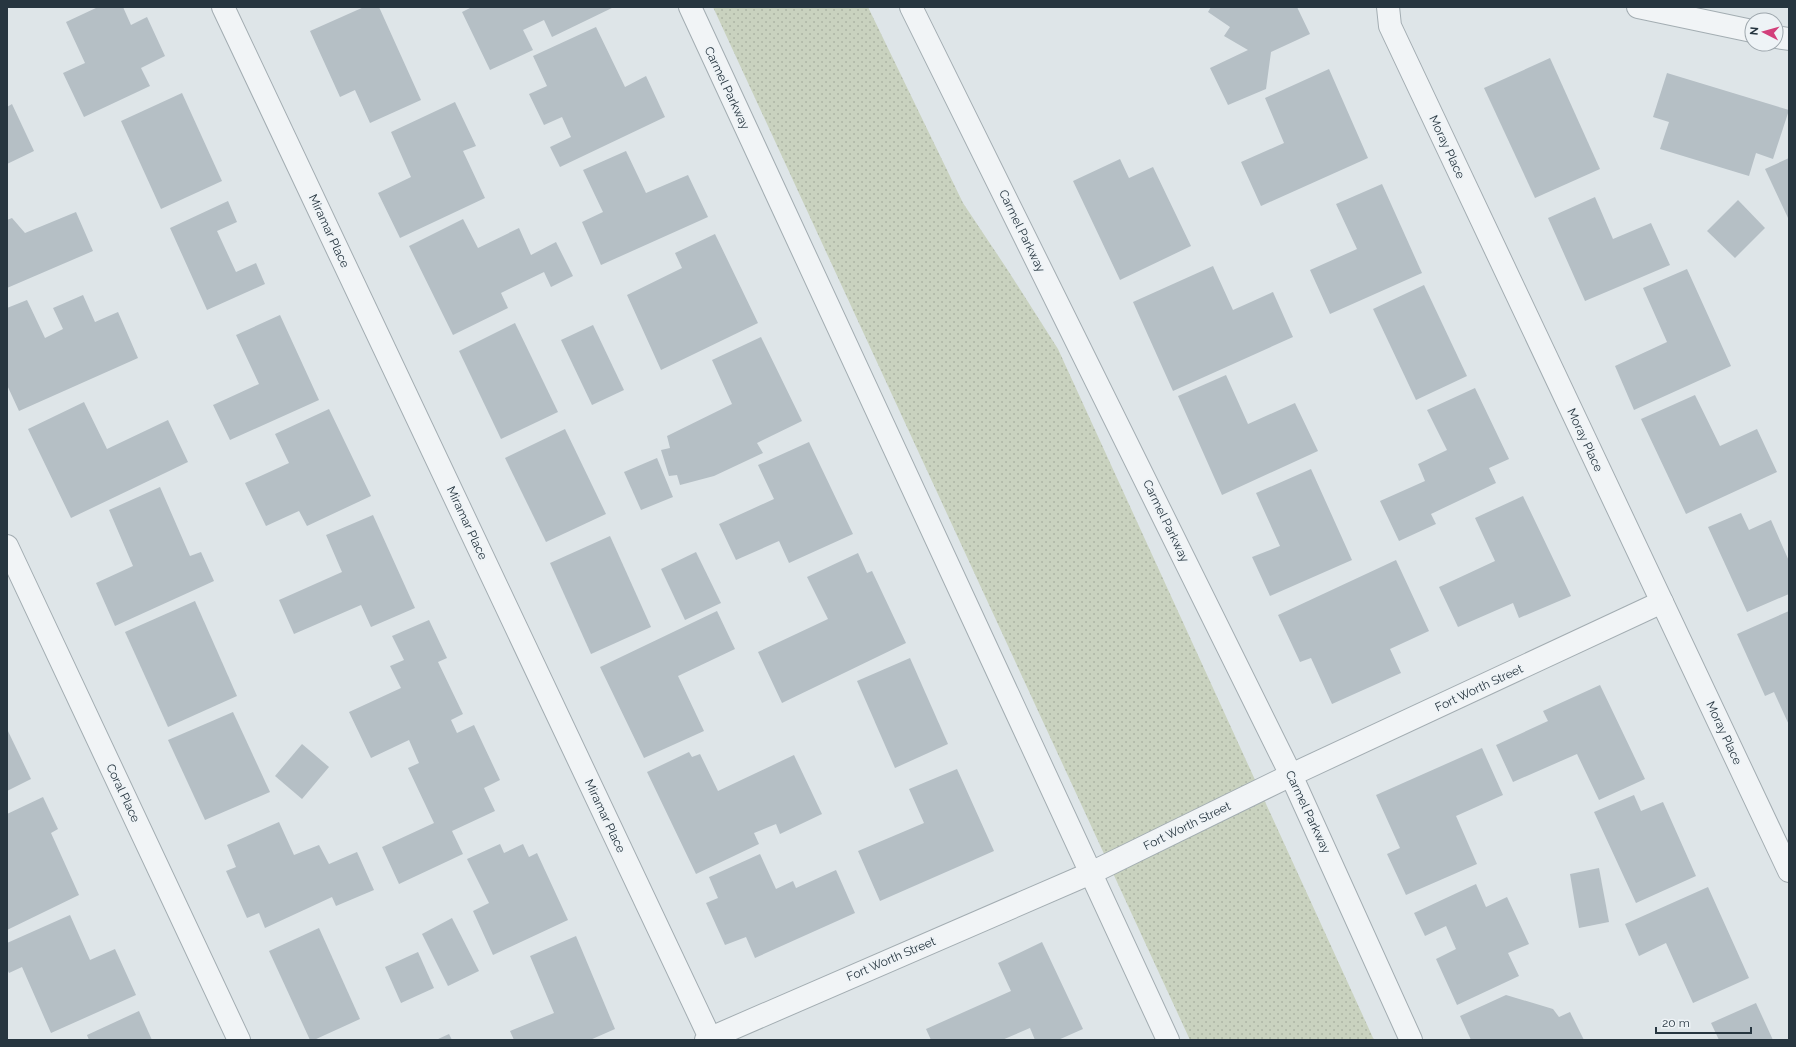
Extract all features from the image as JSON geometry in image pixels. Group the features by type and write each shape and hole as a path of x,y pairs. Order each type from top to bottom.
{"street":[{"name":"Miramar Place","path":"223,7 709,1039"},
{"name":"Carmel Parkway","path":"690,7 1168,1040"},
{"name":"Carmel Parkway","path":"911,7 1291,775 1411,1040"},
{"name":"Moray Place","path":"1388,7 1390,26 1789,871"},
{"path":"1638,7 1744,30"},
{"name":"Coral Place","path":"7,546 239,1040"},
{"name":"Fort Worth Street","path":"709,1039 1091,873 1291,775 1662,602"}],"green space":[{"path":"713,7 868,7 963,203 1058,349 1374,1040 1190,1040"}],"building":[{"path":"98,7 123,7 131,25 147,17 165,56 141,68 150,86 84,117 63,73 85,63 66,22"},
{"path":"364,7 379,7 421,100 370,123 355,90 340,97 310,31"},
{"path":"472,7 614,7 552,37 544,20 523,30 533,50 490,70 462,12"},
{"path":"1211,7 1297,7 1310,34 1271,52 1266,89 1228,105 1210,68 1248,50 1224,36 1230,27 1208,12"},
{"path":"596,27 625,87 646,76 665,117 560,167 550,147 571,137 562,117 544,125 529,94 547,86 533,56"},
{"path":"1550,58 1600,169 1535,198 1484,88"},
{"path":"1329,69 1368,158 1261,206 1241,162 1284,143 1265,98"},
{"path":"1667,73 1789,110 1773,159 1756,153 1749,176 1660,149 1669,122 1653,117"},
{"path":"182,93 222,181 161,209 121,121"},
{"path":"455,102 476,146 463,151 485,198 400,238 378,193 411,177 391,132"},
{"path":"12,104 34,151 7,164 7,107"},
{"path":"626,151 646,193 688,175 708,217 601,265 582,222 603,212 583,170"},
{"path":"1789,158 1789,220 1765,169"},
{"path":"1120,159 1129,178 1153,167 1191,246 1120,280 1073,181"},
{"path":"1382,184 1422,273 1330,314 1310,270 1357,249 1336,204"},
{"path":"1595,197 1613,239 1651,223 1670,265 1585,301 1548,218"},
{"path":"1738,200 1765,228 1735,258 1707,231"},
{"path":"228,201 237,222 217,231 236,272 256,263 265,284 207,310 170,228"},
{"path":"76,212 93,251 7,288 7,220 12,218 25,233"},
{"path":"463,219 478,248 519,228 531,255 556,242 573,276 551,287 544,272 501,293 508,308 453,335 409,246"},
{"path":"715,234 758,323 661,370 627,295 682,268 675,253"},
{"path":"1213,266 1233,310 1273,292 1293,337 1173,391 1133,302"},
{"path":"1687,269 1731,366 1634,410 1615,366 1667,342 1643,288"},
{"path":"1424,285 1467,376 1416,400 1373,309"},
{"path":"83,295 95,322 118,312 138,358 19,411 7,385 7,308 27,300 45,338 63,329 53,308"},
{"path":"280,315 319,400 230,440 213,405 259,384 236,335"},
{"path":"515,323 558,412 501,439 459,351"},
{"path":"593,325 624,390 592,405 561,340"},
{"path":"761,337 802,421 757,443 763,453 714,476 680,485 677,475 669,476 661,450 670,448 667,436 732,404 712,360"},
{"path":"1226,375 1248,424 1295,403 1318,451 1222,495 1178,396"},
{"path":"1475,388 1509,459 1489,468 1496,483 1431,514 1436,524 1399,541 1380,501 1425,481 1418,464 1447,450 1427,410"},
{"path":"1695,395 1720,446 1757,429 1777,472 1686,514 1641,419"},
{"path":"84,402 107,449 168,420 188,462 71,518 28,429"},
{"path":"329,409 371,496 307,526 299,511 266,526 245,483 289,463 275,434"},
{"path":"565,429 606,514 546,542 505,458"},
{"path":"809,442 853,534 789,563 779,541 736,560 719,524 774,499 758,465"},
{"path":"657,458 673,497 641,510 624,472"},
{"path":"1311,469 1352,560 1270,596 1252,557 1280,546 1256,493"},
{"path":"160,487 190,556 201,552 214,581 115,626 96,583 133,566 109,510"},
{"path":"1523,496 1571,596 1519,618 1513,603 1458,627 1439,587 1495,561 1475,518"},
{"path":"1741,513 1749,530 1771,520 1789,561 1789,594 1747,612 1708,527"},
{"path":"373,515 415,608 371,627 361,605 294,634 279,600 342,572 326,535"},
{"path":"610,536 651,627 591,654 550,563"},
{"path":"696,552 721,603 685,620 661,569"},
{"path":"858,553 867,573 872,571 906,643 782,703 758,652 828,619 807,577"},
{"path":"1396,560 1429,631 1390,649 1401,673 1332,704 1311,658 1300,662 1278,615"},
{"path":"195,601 237,696 168,727 125,632"},
{"path":"717,611 735,649 678,676 704,731 644,758 600,667"},
{"path":"1789,611 1789,725 1774,692 1765,696 1737,634"},
{"path":"429,620 447,658 438,662 463,714 451,720 457,733 474,725 500,780 484,788 495,811 452,831 463,854 399,884 382,847 434,823 408,768 419,763 409,740 371,758 349,712 401,688 390,666 404,660 392,636"},
{"path":"910,658 948,744 895,768 857,681"},
{"path":"1600,685 1645,779 1599,800 1577,754 1513,782 1496,745 1548,721 1543,711"},
{"path":"233,712 270,792 205,820 168,740"},
{"path":"7,729 31,779 7,791"},
{"path":"302,744 329,767 302,799 275,776"},
{"path":"1482,748 1503,795 1456,816 1477,864 1406,895 1387,854 1400,848 1376,795"},
{"path":"689,752 692,757 700,754 718,791 794,755 822,814 780,834 776,824 754,833 759,844 696,874 647,772"},
{"path":"957,769 994,851 880,901 858,851 924,823 909,789"},
{"path":"1634,795 1641,811 1663,802 1696,876 1636,903 1594,812"},
{"path":"43,797 58,829 51,833 79,895 7,930 7,814"},
{"path":"279,822 294,855 319,845 329,864 357,852 374,890 336,906 332,897 265,928 259,913 247,918 226,871 236,867 227,845"},
{"path":"500,844 504,853 523,844 529,857 537,853 568,920 493,955 473,911 489,903 467,859"},
{"path":"760,854 776,889 793,881 796,888 836,870 855,913 755,958 746,937 725,945 706,903 718,898 709,877"},
{"path":"1599,868 1609,922 1579,928 1570,874"},
{"path":"1476,884 1486,907 1507,897 1529,944 1508,953 1519,976 1457,1005 1436,959 1456,949 1446,926 1425,936 1414,913"},
{"path":"1708,887 1749,978 1693,1003 1666,943 1639,956 1625,924"},
{"path":"70,915 90,960 115,949 136,995 51,1033 22,967 9,973 7,969 7,943"},
{"path":"452,918 479,971 448,986 422,934"},
{"path":"319,928 360,1019 314,1040 310,1040 269,951"},
{"path":"576,936 615,1029 590,1040 514,1040 510,1031 554,1013 530,956"},
{"path":"1042,942 1083,1029 1058,1040 1035,1040 1030,1028 1002,1040 931,1040 926,1029 1011,991 998,963"},
{"path":"418,952 434,988 401,1003 385,967"},
{"path":"1506,995 1553,1009 1559,1017 1570,1012 1584,1040 1471,1040 1460,1016"},
{"path":"1756,1003 1773,1040 1719,1040 1711,1023"},
{"path":"139,1011 152,1040 89,1040 87,1035"},
{"path":"449,1034 452,1040 436,1040"}]}
